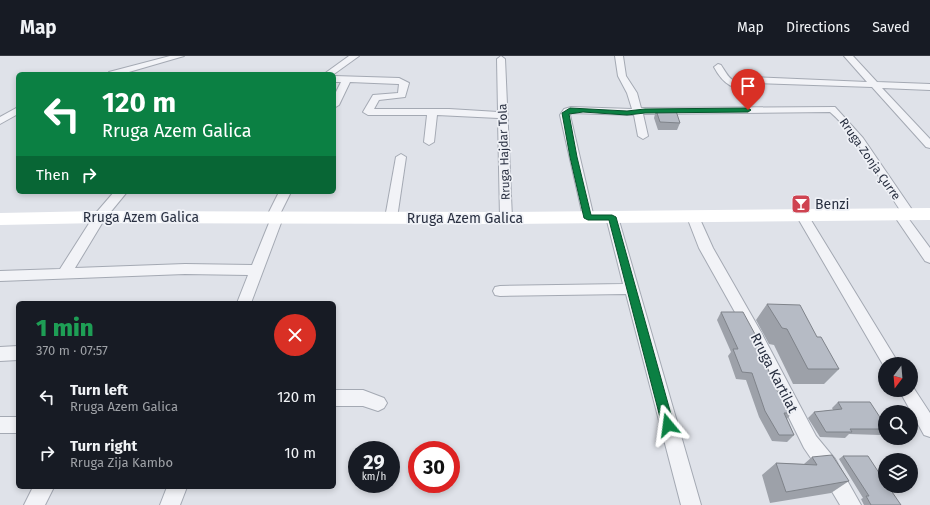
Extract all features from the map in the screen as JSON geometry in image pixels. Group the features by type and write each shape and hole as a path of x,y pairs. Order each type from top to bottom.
{"main road":[{"name":"Rruga Azem Galica","path":"0,219 99,217 588,218 930,214"}],"street":[{"path":"120,72 180,56"},
{"path":"331,72 355,56"},
{"path":"619,56 622,76 628,83 643,136"},
{"path":"848,56 930,145"},
{"name":"Rruga Hajdar Tola","path":"501,59 502,115 505,139 506,218"},
{"path":"718,67 726,82 731,84 751,85 752,80 930,87"},
{"path":"336,79 399,81 404,84 400,96 375,98 368,112 502,115"},
{"path":"336,101 347,79"},
{"name":"Rruga Zonja Çurre","path":"637,112 832,109 837,112 853,134 904,214"},
{"path":"588,218 571,146 565,113 570,110 621,113 637,112"},
{"path":"0,121 16,112"},
{"path":"429,142 432,113"},
{"path":"391,218 401,157"},
{"path":"64,274 99,217 119,194"},
{"path":"245,301 275,223 275,212 284,194"},
{"path":"904,214 930,258"},
{"path":"802,215 887,357"},
{"name":"Rruga Kartilat","path":"693,216 706,248 756,336 810,442 828,466 850,505"},
{"path":"612,217 691,505"},
{"path":"0,276 185,269 256,270"},
{"path":"500,291 632,289"},
{"path":"0,354 16,353"},
{"path":"911,397 930,429"},
{"path":"336,398 363,398 378,403"},
{"path":"0,425 16,425"},
{"path":"34,505 43,489"},
{"path":"170,505 176,489"}],"building":[{"path":"656,110 676,111 680,123 660,122"},
{"path":"767,304 800,305 817,337 821,337 839,369 808,369 787,329 782,328"},
{"path":"721,312 743,312 756,336 754,335 777,391 782,391 792,413 784,413 794,435 779,435 765,411 752,373 742,372 733,349 738,349"},
{"path":"838,402 870,402 878,414 878,429 850,429 852,432 826,432 814,412 842,409"},
{"path":"832,455 849,481 786,492 776,463 817,465 812,457"},
{"path":"843,456 868,456 878,471 878,493 893,493 901,505 871,505 866,496 869,496"}],"place":[{"name":"Benzi","path":"801,204"}],"route":[{"path":"668,425 612,217 588,218 573,157 565,113 570,110 614,113 645,111 748,110"}]}
